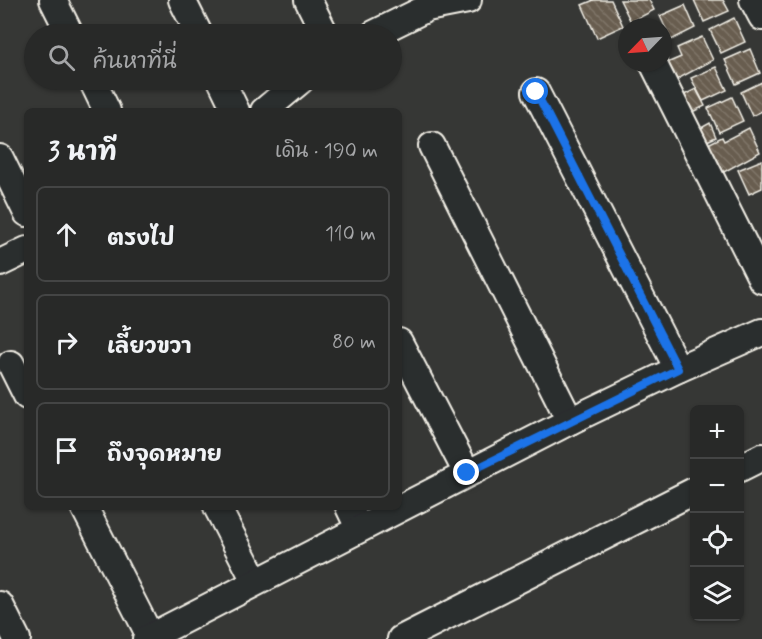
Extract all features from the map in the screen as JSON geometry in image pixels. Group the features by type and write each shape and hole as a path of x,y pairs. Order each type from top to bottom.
{"street":[{"path":"53,0 65,24"},
{"path":"182,0 194,24"},
{"path":"308,0 320,24"},
{"path":"391,24 425,4 468,0"},
{"path":"753,0 762,17"},
{"path":"658,72 762,280"},
{"path":"97,90 106,108"},
{"path":"226,90 235,108"},
{"path":"268,108 289,90"},
{"path":"536,92 678,369"},
{"path":"432,146 570,421"},
{"path":"0,158 24,207"},
{"path":"0,263 24,251"},
{"path":"402,499 467,473 678,369 762,332"},
{"path":"402,348 467,473"},
{"path":"11,364 24,390"},
{"path":"744,466 762,457"},
{"path":"401,639 690,493"},
{"path":"85,510 148,638 255,581 354,518 374,510"},
{"path":"219,510 255,581"},
{"path":"0,605 17,639"}],"building":[{"path":"594,0 611,0 619,18 618,28 597,38 582,5"},
{"path":"620,0 649,0 654,10 639,18 629,18"},
{"path":"694,0 723,0 729,11 704,22"},
{"path":"685,5 695,28 672,40 672,18 661,18 660,16"},
{"path":"734,18 745,42 721,53 710,30"},
{"path":"702,37 713,60 674,81 670,72 672,61 681,57 677,48"},
{"path":"750,49 760,73 736,84 725,60"},
{"path":"716,67 727,90 703,101 691,78"},
{"path":"762,82 762,111 752,116 741,92"},
{"path":"696,89 705,106 690,113 682,96"},
{"path":"732,97 743,121 719,132 708,108"},
{"path":"710,123 716,137 707,141 701,128"},
{"path":"749,128 760,152 722,173 708,144 722,137 724,141"},
{"path":"762,160 762,188 749,194 738,170"}],"route":[{"path":"467,473 678,369 536,92"}]}
